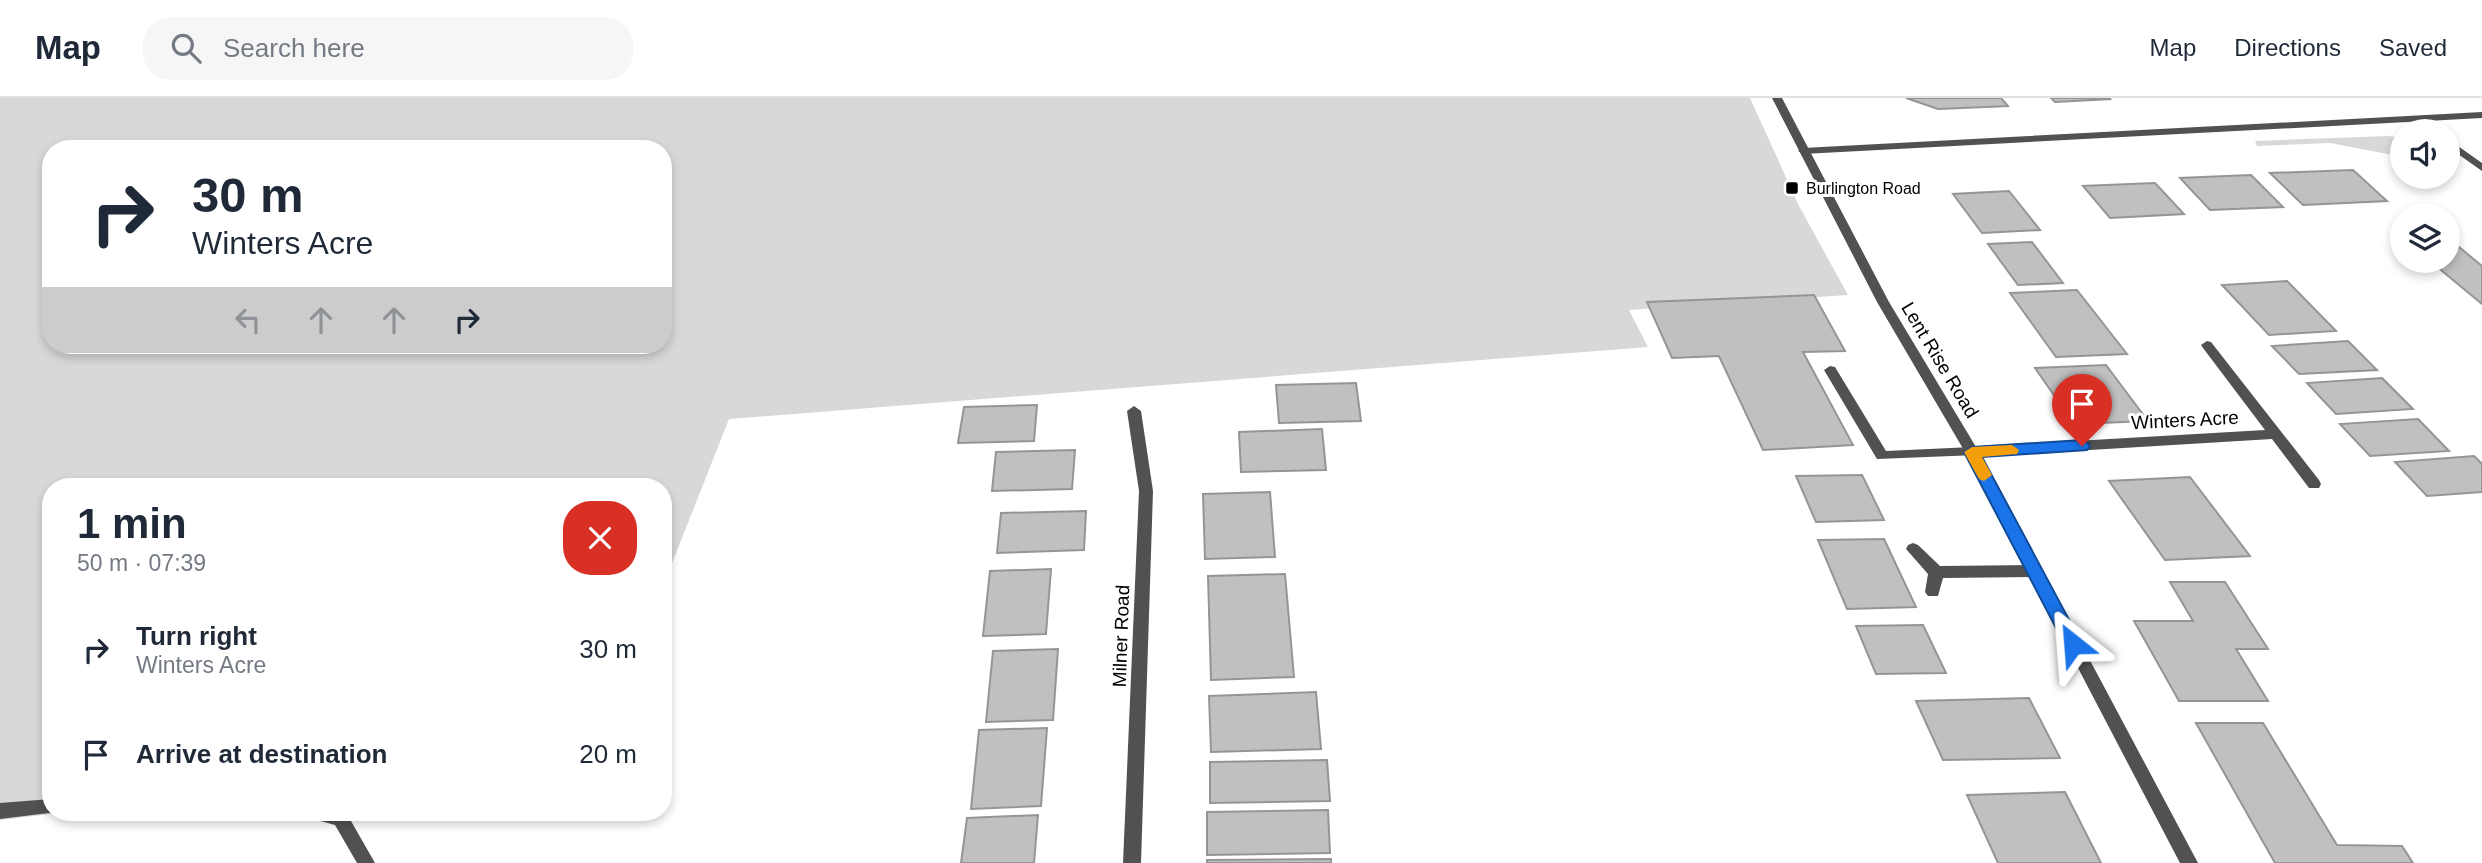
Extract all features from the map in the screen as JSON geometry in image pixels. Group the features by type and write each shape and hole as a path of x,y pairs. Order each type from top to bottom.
{"street":[{"name":"Lent Rise Road","path":"1777,98 1883,302 1972,452 2189,863"},
{"path":"2432,119 2482,115"},
{"path":"1803,151 2390,121"},
{"path":"2460,151 2482,168"},
{"name":"Winters Acre","path":"2207,345 2314,484"},
{"name":"Winters Acre","path":"1830,370 1882,456 2274,434"},
{"name":"Milner Road","path":"1132,863 1146,491 1134,411"},
{"path":"1913,549 1936,572 2035,571"},
{"path":"1933,592 1936,572"},
{"path":"0,811 42,808"},
{"path":"342,821 366,863"}],"shaded area":[{"path":"0,98 1750,98 1799,206 1848,295 1629,310 1648,347 729,419 672,563 672,478 42,478 42,815 0,820"},
{"path":"2388,136 2390,155 2330,143 2257,146 2255,141"}],"building":[{"path":"1906,98 2001,98 2008,106 1938,109"},
{"path":"2051,98 2109,98 2110,99 2055,102"},
{"path":"2353,170 2387,201 2303,205 2270,173"},
{"path":"2251,175 2283,207 2210,210 2180,178"},
{"path":"2155,183 2184,214 2110,218 2083,186"},
{"path":"2009,191 2040,230 1982,233 1953,194"},
{"path":"2032,242 2063,283 2018,285 1988,244"},
{"path":"2460,248 2482,266 2482,304 2445,273 2460,273"},
{"path":"2287,281 2336,331 2269,335 2222,285"},
{"path":"2077,290 2127,354 2056,357 2010,293"},
{"path":"1814,295 1845,351 1803,352 1853,445 1763,450 1719,356 1672,358 1647,302"},
{"path":"2348,341 2377,370 2299,374 2272,346"},
{"path":"2106,365 2148,421 2074,424 2035,368"},
{"path":"2382,378 2413,409 2336,414 2307,383"},
{"path":"1356,383 1361,421 1279,423 1276,385"},
{"path":"1037,405 1034,441 958,443 964,407"},
{"path":"2418,419 2449,451 2370,456 2340,424"},
{"path":"1322,429 1326,470 1241,472 1239,432"},
{"path":"1075,450 1072,489 992,491 996,452"},
{"path":"2474,456 2482,464 2482,492 2427,496 2395,462"},
{"path":"1862,475 1884,520 1816,522 1796,476"},
{"path":"2190,477 2250,556 2165,560 2109,481"},
{"path":"1270,492 1275,557 1205,559 1203,494"},
{"path":"1086,511 1084,550 997,553 1001,513"},
{"path":"1884,539 1916,607 1847,609 1818,540"},
{"path":"1051,569 1046,634 983,636 990,571"},
{"path":"1285,574 1294,677 1211,680 1208,576"},
{"path":"2170,582 2225,582 2268,649 2236,649 2268,701 2179,701 2134,621 2193,621"},
{"path":"1923,625 1946,673 1876,674 1856,626"},
{"path":"1058,649 1053,720 986,722 993,651"},
{"path":"1316,692 1321,749 1211,752 1209,696"},
{"path":"2029,698 2060,758 1943,760 1916,701"},
{"path":"2196,723 2263,723 2337,845 2402,846 2413,863 2275,863"},
{"path":"1047,728 1041,806 971,809 979,730"},
{"path":"1327,760 1330,801 1210,803 1210,762"},
{"path":"2065,792 2101,863 1998,863 1967,795"},
{"path":"1328,810 1330,853 1207,855 1207,812"},
{"path":"1038,815 1034,863 961,863 967,818"},
{"path":"1331,859 1331,863 1207,863 1207,860"}],"slow traffic":[{"path":"1984,475 1972,452 2012,450"}],"place":[{"name":"Burlington Road","path":"1792,188"}],"route":[{"path":"2073,644 1972,452 2082,446"}]}
